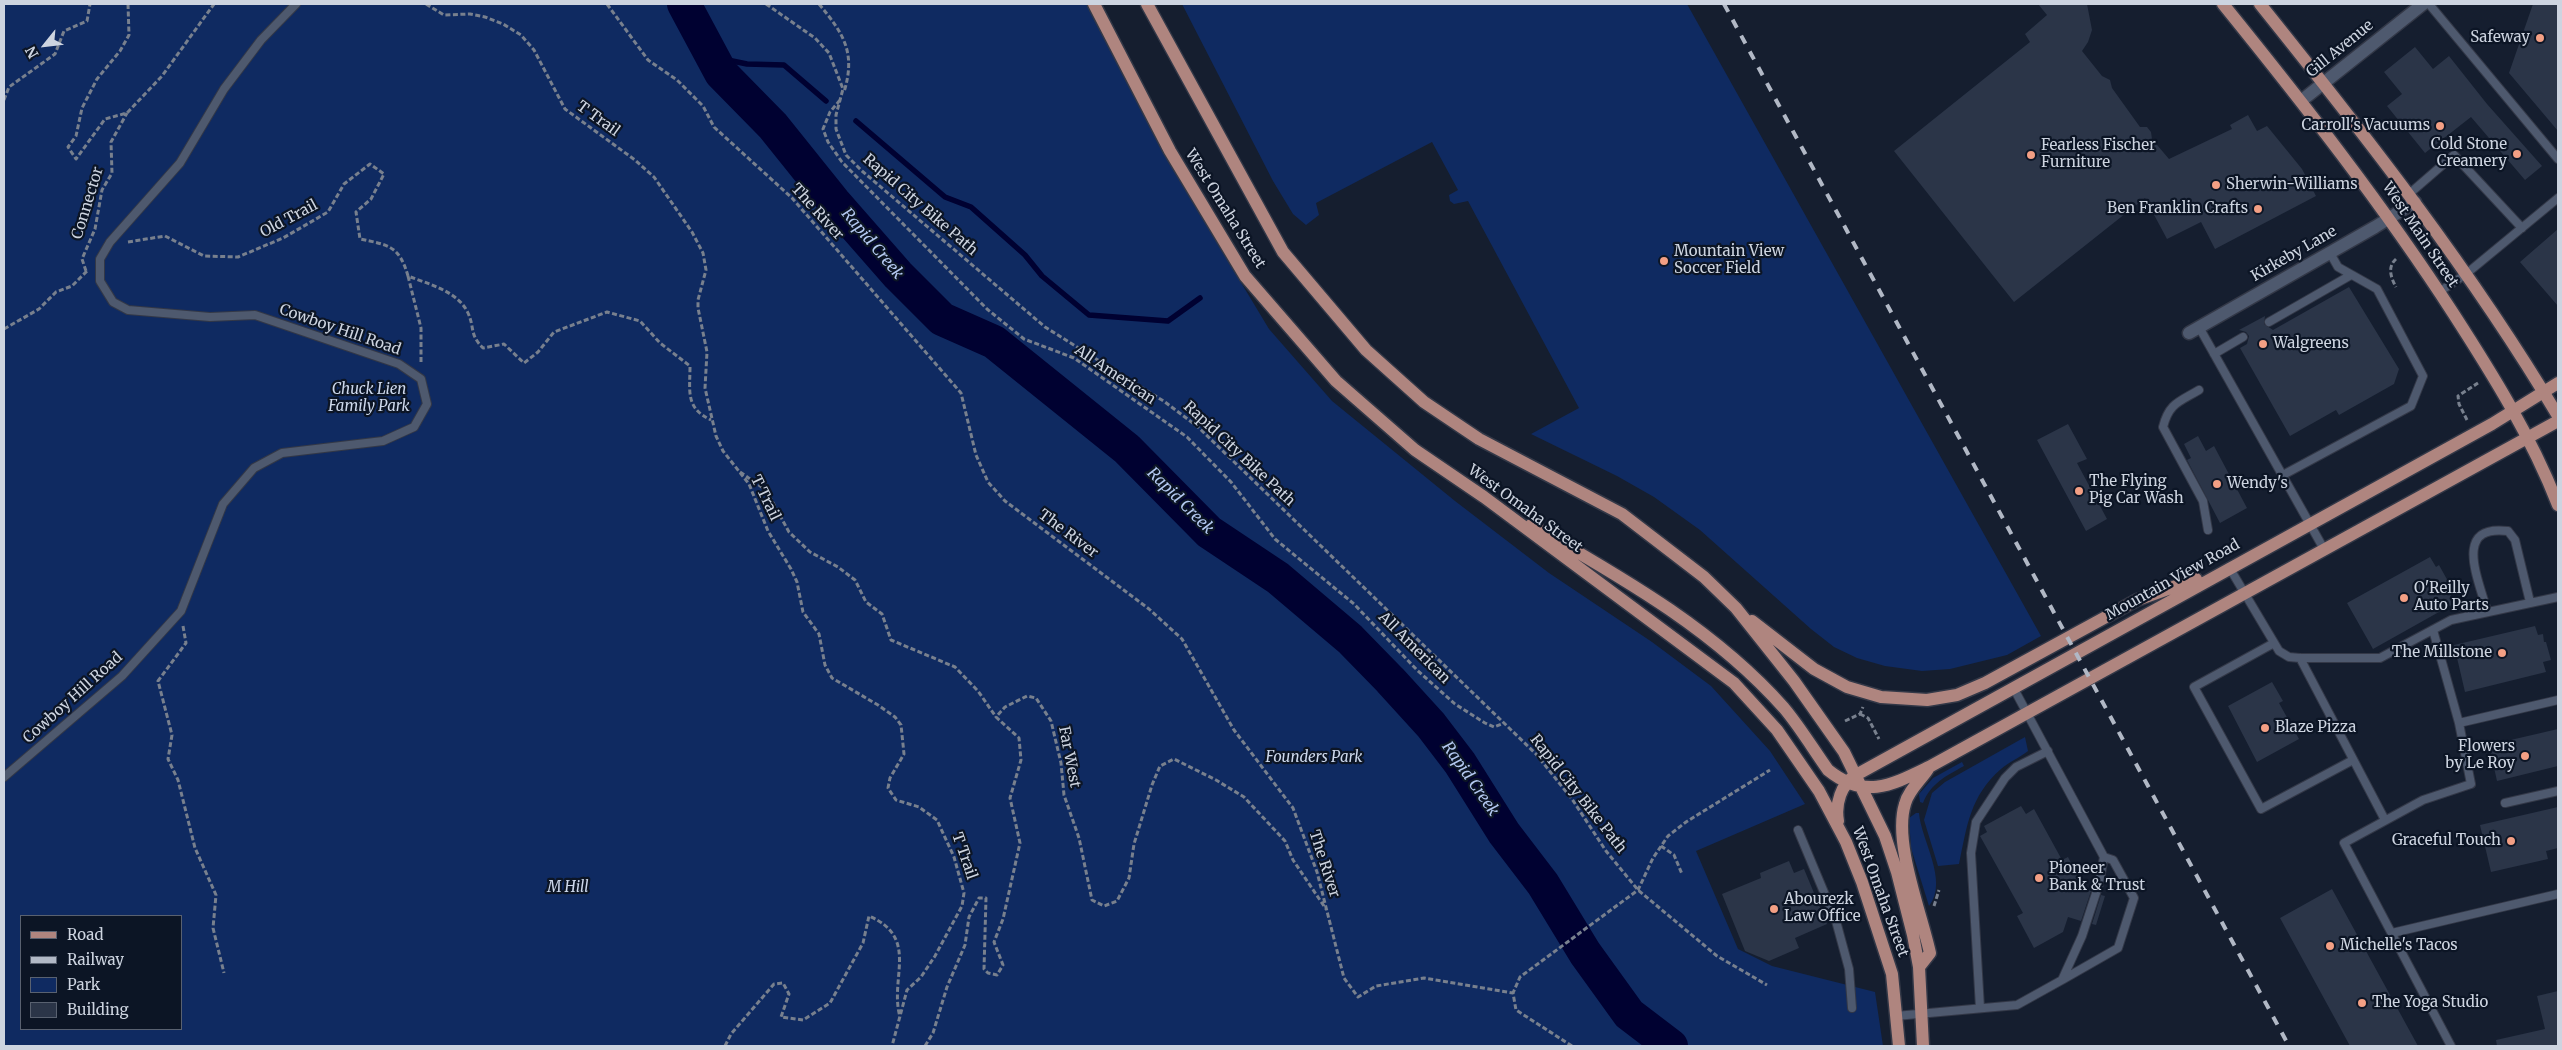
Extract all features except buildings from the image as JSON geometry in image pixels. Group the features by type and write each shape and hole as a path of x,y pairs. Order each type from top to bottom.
{"main road":[{"name":"West Omaha Street","path":"1094,4 1170,151 1245,276 1336,381 1415,450 1484,498 1734,683 1758,707 1791,748 1819,791 1840,829 1862,882 1892,974 1899,1046"},
{"name":"West Omaha Street","path":"1147,4 1283,252 1366,350 1424,402 1480,439 1622,514 1704,577 1736,608 1830,731 1852,778 1863,787 1885,836 1897,872 1919,967 1923,1046"},
{"name":"West Main Street","path":"2223,4 2301,101 2389,217 2439,292 2513,410 2542,463 2558,505"},
{"name":"West Main Street","path":"2260,4 2363,131 2412,198 2466,274 2558,416"},
{"name":"Mountain View Road","path":"1852,778 2513,410 2558,383"},
{"path":"1863,787 1888,786 1929,767 2558,421"},
{"path":"1484,498 1599,564 1693,624 1749,673 1784,708 1828,770 1852,778 1838,800 1837,814 1840,829"},
{"path":"1736,608 1814,669 1847,687 1881,697 1927,700 1957,695 1985,683 2137,600 2229,567"},
{"path":"1919,967 1930,953 1905,859 1902,823 1907,798 1929,767"}],"street":[{"name":"Gill Avenue","path":"2301,101 2423,4"},
{"name":"Kirkeby Lane","path":"2194,330 2330,253 2389,217 2412,198"}],"lane":[{"path":"100,260 110,242 180,162 224,89 261,40 296,4"},
{"path":"2429,4 2558,159"},
{"path":"2412,198 2454,155 2522,228"},
{"path":"2439,292 2466,274 2558,198"},
{"path":"2283,475 2411,406 2423,376 2377,289 2338,267 2330,253"},
{"name":"Cowboy Hill Road","path":"4,777 122,676 181,611 223,504 254,468 282,453 383,441 414,427 426,404 422,379 399,364 255,314 210,318 128,310 119,306 107,295 100,281 100,260"},
{"path":"2269,322 2351,275"},
{"path":"2194,330 2214,354 2325,550"},
{"path":"2214,354 2243,337"},
{"path":"2199,390 2176,403 2167,412 2163,427 2203,501 2208,530"},
{"path":"2487,611 2472,552 2475,539 2484,532 2496,529 2508,531 2514,540 2530,602"},
{"path":"2229,567 2279,651 2289,657 2380,658 2450,620 2558,597"},
{"path":"2433,630 2458,723 2471,784 2423,800 2344,843 2451,1046"},
{"path":"2274,643 2194,687 2261,810 2353,760"},
{"path":"2300,658 2385,820"},
{"path":"2013,688 2104,857 2099,884 2082,936 2062,980"},
{"path":"2458,723 2558,700"},
{"path":"1980,1008 1971,853 1976,822 2005,778 2016,768 2048,750"},
{"path":"2505,803 2558,791"},
{"path":"1798,830 1836,921 1849,970 1852,1008"},
{"path":"1896,1016 2017,1004 2118,948 2134,898 2113,860 2104,857"},
{"path":"2392,933 2558,894"}],"path":[{"path":"4,100 9,87 55,54 64,31 87,22 90,4"},
{"path":"128,4 129,35 120,50 97,79 82,108 76,136 68,147 76,159 105,119 127,113 162,76 214,4"},
{"name":"T Trail","path":"426,4 444,15 470,14 485,17 503,24 520,35 534,50 565,108 635,160 654,177 679,210 699,244 704,261 704,280 698,300 707,352 705,388 712,420 723,452 749,484 768,531 791,569 803,612 819,634 825,665 832,678 878,705 895,717 901,725 905,745 904,754 890,778 888,788 896,800 919,806 938,820 962,884 964,893 962,906 928,968 907,990 892,1046"},
{"name":"The River","path":"607,4 648,60 677,80 703,106 714,127 792,198 961,393 976,454 988,482 1005,501 1149,609 1182,639 1234,730 1292,808 1317,872 1344,978 1358,997 1376,986 1424,978 1513,993"},
{"name":"Rapid City Bike Path","path":"766,4 815,38 829,53 842,89 842,98 836,115 836,129 846,155 862,171 1045,327 1158,397 1198,427 1505,723 1548,768 1572,799 1606,851 1638,890 1717,956 1767,986"},
{"name":"All American","path":"819,4 831,18 849,54 850,72 842,98 830,112 823,129 832,148 842,162 987,309 1024,339 1074,358 1187,437 1231,482 1275,539 1354,604 1417,670 1455,704 1485,723 1494,726 1505,723"},
{"name":"Connector","path":"86,271 82,259 95,229 102,190 112,173 111,142 127,113"},
{"name":"Old Trail","path":"100,260 127,242 165,236 204,256 238,257 283,238 328,212 344,184 370,164 384,174 371,199 356,212 360,239 390,246 404,260 408,276"},
{"path":"2396,259 2390,267 2391,278 2396,287"},
{"path":"4,328 40,309 56,292 72,286 100,260"},
{"path":"408,276 457,297 468,313 473,338 483,348 504,344 524,363 538,352 554,332 607,312 640,320 660,343 690,366 691,403 701,415 712,420"},
{"path":"408,276 421,328 422,379"},
{"path":"2468,420 2459,404 2458,396 2478,383"},
{"path":"738,470 766,490 789,532 810,552 838,567 855,580 866,602 882,614 891,640 955,667 978,691 996,718 1019,738 1021,760 1010,798 1020,843 1003,919 994,942 1003,965 997,975 988,973 984,969 986,898 979,898 969,917 965,945 947,987 933,1034 924,1046"},
{"path":"181,611 186,643 158,680 172,735 168,759 178,780 195,848 216,895 213,928 224,974"},
{"name":"Far West","path":"996,718 1005,707 1027,696 1036,698 1051,721 1061,763 1064,795 1079,838 1092,900 1104,906 1117,901 1129,878 1134,844 1152,785 1160,766 1174,758 1216,780 1244,798 1285,842 1292,860 1328,911"},
{"path":"1845,721 1860,714 1865,704"},
{"path":"1860,714 1868,718 1879,739"},
{"path":"1572,1046 1516,1010 1513,993 1520,977 1638,890 1668,836 1686,822 1770,770"},
{"path":"1661,846 1674,855 1682,874"},
{"path":"725,1046 731,1034 774,984 784,983 789,994 781,1017 803,1020 830,1003 863,943 870,916 883,922 896,937 901,964 896,1002 900,1018"}],"green space":[{"path":"4,4 1087,4 1219,246 1269,329 1332,401 1455,501 1549,573 1652,642 1711,686 1770,751 1805,804 1696,851 1738,949 1772,966 1875,992 1883,1046 4,1046"},
{"path":"1182,4 1687,4 2041,636 2007,655 1950,669 1922,671 1885,666 1857,658 1834,647 1811,629 1700,530 1654,497 1617,476 1531,434 1579,408 1468,201 1454,204 1450,201 1449,195 1458,190 1432,142 1316,203 1319,215 1306,225 1293,214 1273,181"},
{"path":"2025,737 2028,751 2001,769 1982,790 1976,801 1971,812 1959,864 1938,866 1924,820 1932,793 1945,782"},
{"path":"1962,762 1964,766 1935,785 1923,803 1920,802 1919,794 1933,778"},
{"path":"1919,813 1935,873 1936,885 1934,896 1929,906 1911,848 1909,818"}],"waterway":[{"name":"Rapid Creek","path":"684,4 721,73 773,126 834,202 898,275 942,319 994,342 1127,449 1209,532 1278,578 1350,639 1390,680 1431,725 1460,763 1504,833 1543,884 1585,953 1629,1014 1671,1046"},
{"path":"713,57 747,64 784,65 826,101"},
{"path":"856,121 945,197 971,207 1025,255 1042,276 1089,315 1168,321 1200,298"}],"railway":[{"path":"1724,4 2289,1046"}],"place":[{"name":"Safeway","path":"2540,38"},
{"name":"Carroll's Vacuums","path":"2440,126"},
{"name":"Cold Stone Creamery","path":"2517,154"},
{"name":"Fearless Fischer Furniture","path":"2031,155"},
{"name":"Sherwin-Williams","path":"2216,185"},
{"name":"Ben Franklin Crafts","path":"2258,209"},
{"name":"Mountain View Soccer Field","path":"1664,261"},
{"name":"Walgreens","path":"2263,344"},
{"name":"Wendy's","path":"2217,484"},
{"name":"The Flying Pig Car Wash","path":"2079,491"},
{"name":"O'Reilly Auto Parts","path":"2404,598"},
{"name":"The Millstone","path":"2502,653"},
{"name":"Blaze Pizza","path":"2265,728"},
{"name":"Flowers by Le Roy","path":"2525,756"},
{"name":"Graceful Touch","path":"2511,841"},
{"name":"Pioneer Bank & Trust","path":"2039,878"},
{"name":"Abourezk Law Office","path":"1774,909"},
{"name":"Michelle's Tacos","path":"2330,946"},
{"name":"The Yoga Studio","path":"2362,1003"}],"park label":[{"name":"Chuck Lien Family Park","path":"369,398"},
{"name":"Founders Park","path":"1314,758"},
{"name":"M Hill","path":"568,888"}]}
